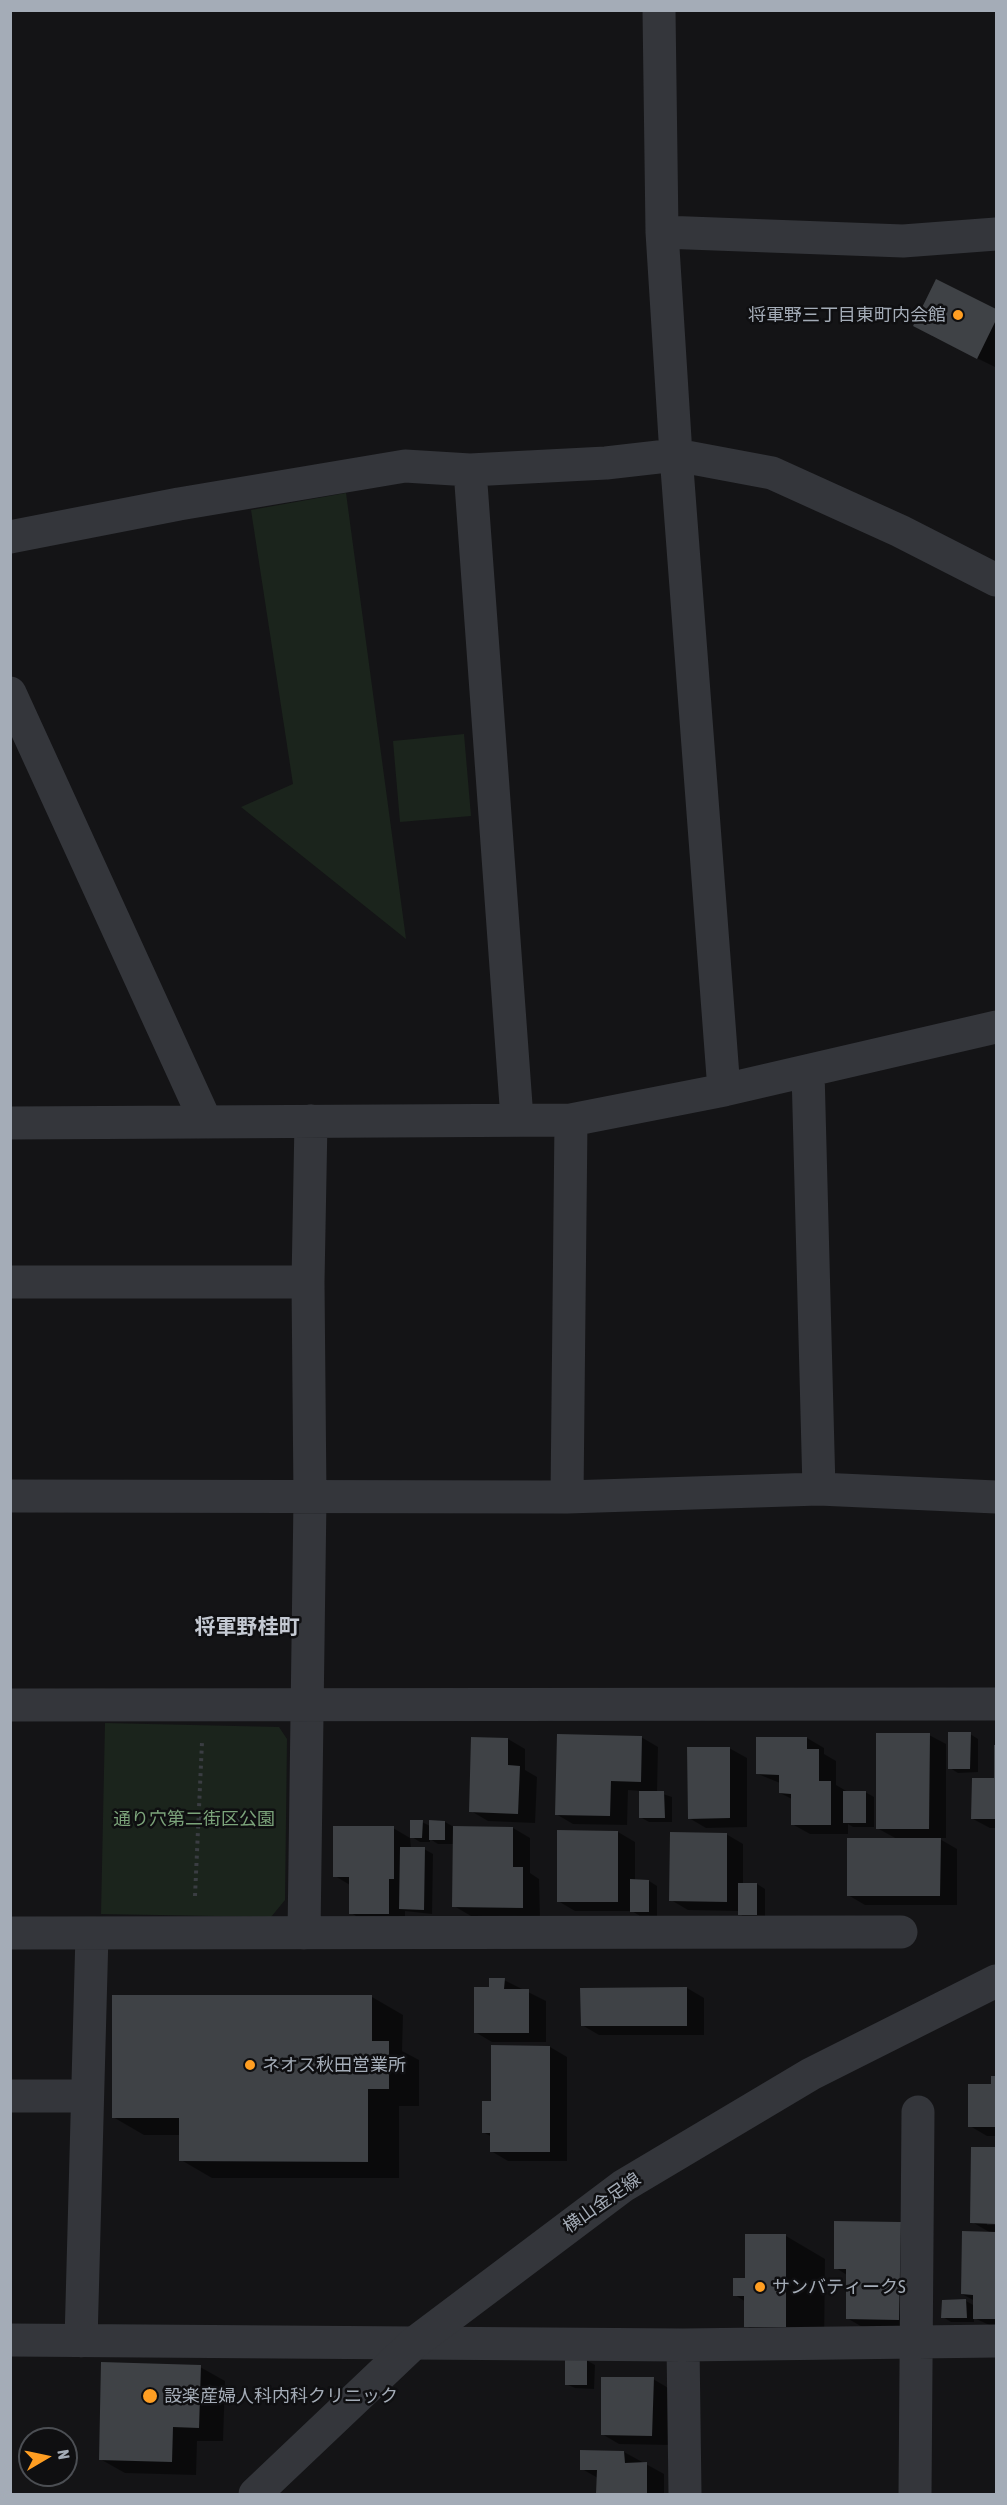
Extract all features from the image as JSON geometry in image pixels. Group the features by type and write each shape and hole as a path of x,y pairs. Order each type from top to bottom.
{"street":[{"path":"659,10 662,232 676,455 724,1090"},
{"path":"662,232 903,241 996,234"},
{"path":"10,537 179,504 405,466 470,470 606,462 676,455 772,473 900,531 996,580"},
{"path":"470,470 517,1119"},
{"path":"10,693 206,1122"},
{"path":"10,1123 571,1120 724,1090 996,1027"},
{"path":"808,1071 819,1490"},
{"path":"567,1497 571,1120"},
{"path":"304,1933 310,1498 308,1282 311,1121"},
{"path":"10,1282 308,1282"},
{"path":"10,1496 567,1497 819,1490 996,1497"},
{"path":"10,1705 996,1704"},
{"path":"10,1933 901,1932"},
{"path":"81,2341 92,1934"},
{"name":"横山金足線","path":"255,2494 413,2344 623,2186 811,2074 996,1981"},
{"path":"10,2096 87,2096"},
{"path":"915,2494 918,2112"},
{"path":"10,2340 683,2345 996,2341"},
{"path":"683,2345 685,2494"}],"path":[{"path":"194,1934 205,1706"},
{"path":"199,1818 306,1821"}],"green space":[{"path":"346,493 406,939 241,807 293,784 251,510"},
{"path":"464,734 471,816 400,822 393,741"},
{"name":"通り穴第二街区公園","path":"105,1723 279,1727 287,1739 285,1900 271,1917 101,1914"}],"building":[{"name":"将軍野三丁目東町内会館","path":"936,279 996,309 996,320 977,359 913,326"},
{"path":"948,1732 971,1732 970,1769 948,1769"},
{"path":"876,1733 930,1733 929,1829 876,1829"},
{"path":"557,1734 642,1736 641,1782 611,1781 610,1816 555,1815"},
{"path":"471,1737 508,1738 508,1765 520,1766 518,1814 469,1812"},
{"path":"756,1737 807,1737 807,1749 819,1749 819,1781 831,1781 831,1825 791,1825 791,1794 779,1793 779,1775 756,1774"},
{"path":"994,1745 996,1745 996,1778 994,1778"},
{"path":"687,1747 730,1747 730,1818 688,1819"},
{"path":"972,1778 996,1778 996,1819 971,1819"},
{"path":"639,1791 664,1791 665,1818 639,1818"},
{"path":"843,1791 866,1791 866,1823 843,1823"},
{"path":"410,1820 423,1820 422,1838 410,1838"},
{"path":"429,1820 445,1821 445,1840 429,1840"},
{"path":"333,1826 394,1826 394,1879 389,1879 389,1914 349,1914 349,1877 333,1877"},
{"path":"453,1826 513,1827 513,1867 523,1867 523,1908 452,1907"},
{"path":"557,1830 618,1831 618,1902 557,1902"},
{"path":"670,1832 727,1833 727,1902 669,1901"},
{"path":"847,1838 941,1838 940,1896 847,1896"},
{"path":"400,1847 425,1847 424,1910 399,1909"},
{"path":"630,1879 649,1880 649,1912 630,1912"},
{"path":"738,1883 757,1883 757,1915 738,1915"},
{"path":"489,1978 505,1978 504,1989 529,1989 529,2033 474,2033 474,1987 489,1987"},
{"path":"687,1987 687,2026 581,2026 580,1988"},
{"name":"ネオス秋田営業所","path":"112,1995 372,1995 372,2041 389,2041 389,2089 368,2089 368,2162 179,2161 179,2118 112,2118"},
{"path":"491,2045 550,2046 550,2152 490,2152 490,2133 482,2133 482,2101 491,2101"},
{"path":"991,2076 996,2076 996,2127 968,2127 968,2084 991,2084"},
{"path":"971,2147 996,2147 996,2224 970,2223"},
{"path":"834,2221 901,2222 899,2320 846,2319 846,2269 834,2269"},
{"path":"962,2231 996,2232 996,2319 973,2319 973,2295 961,2294"},
{"name":"サンバティークS","path":"745,2234 786,2234 786,2327 744,2327 744,2296 733,2296 733,2278 745,2278"},
{"path":"966,2299 967,2318 941,2318 942,2300"},
{"path":"565,2358 587,2359 587,2385 565,2385"},
{"name":"設楽産婦人科内科クリニック","path":"101,2362 201,2365 199,2428 173,2427 172,2462 99,2460"},
{"path":"601,2377 654,2377 652,2436 601,2435"},
{"path":"580,2450 624,2451 625,2463 647,2462 647,2494 596,2494 597,2470 580,2470"}],"place":[{"name":"将軍野三丁目東町内会館","path":"958,315"},
{"name":"ネオス秋田営業所","path":"250,2065"},
{"name":"サンバティークS","path":"760,2287"},
{"name":"設楽産婦人科内科クリニック","path":"150,2396"}],"district":[{"name":"将軍野桂町","path":"247,1627"}]}
